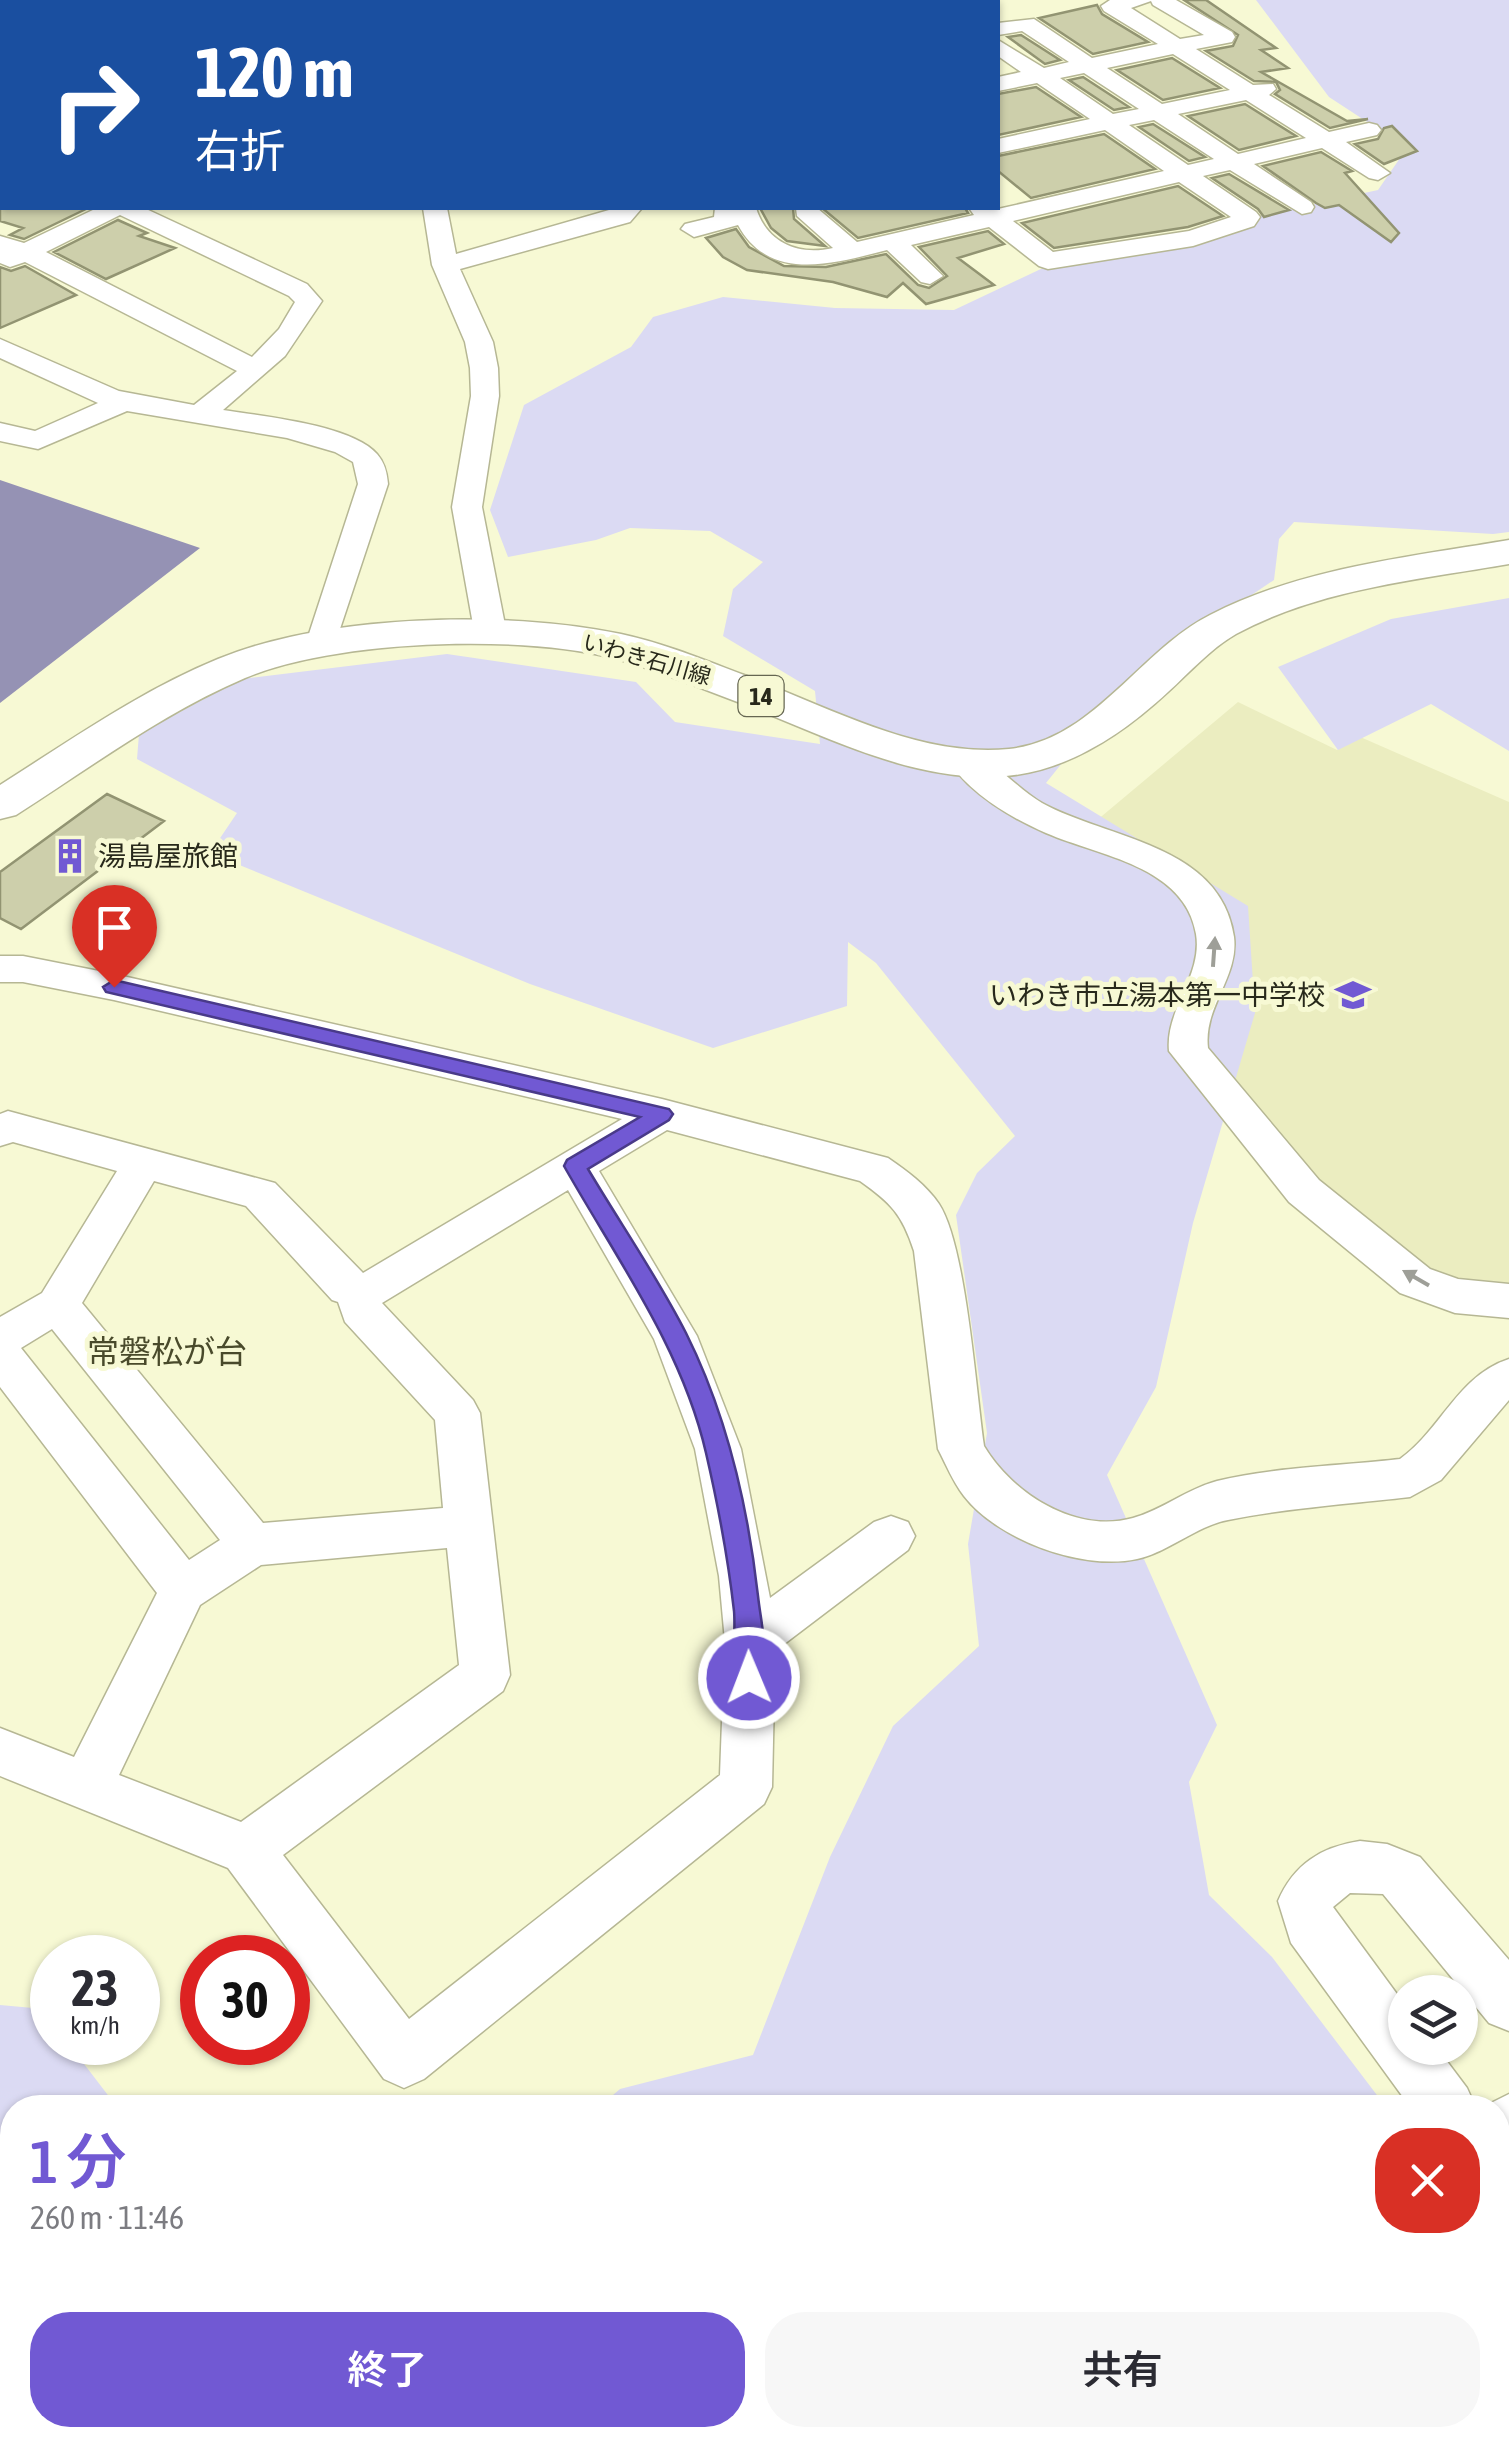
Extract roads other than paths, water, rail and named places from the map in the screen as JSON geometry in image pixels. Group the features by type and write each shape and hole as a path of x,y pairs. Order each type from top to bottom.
{"main road":[{"name":"いわき石川線","path":"0,804 192,686 234,667 322,642 490,630 576,638 621,647 691,668 850,731 966,762 1006,763 1038,756 1092,729 1140,695 1201,640 1248,614 1407,570 1509,552"}],"street":[{"path":"530,0 548,0"},
{"path":"1141,0 1112,6 1378,173"},
{"path":"1000,84 1224,37 1161,0"},
{"path":"1197,21 1231,14"},
{"path":"1000,29 1026,24 1302,207"},
{"path":"744,210 747,226 782,254 818,259 952,226 987,212 1048,261 1193,238 1245,221 1246,217 1000,47"},
{"path":"1008,144 1284,85"},
{"path":"1000,210 1091,194 1369,130"},
{"path":"1008,144 1055,168 1157,243"},
{"path":"0,264 13,248 109,210"},
{"path":"129,210 298,290 310,302 256,370 198,416"},
{"path":"435,210 445,265 480,342 484,368 484,396 467,507 490,630"},
{"path":"445,265 621,218 628,210"},
{"path":"694,228 726,222 727,210"},
{"path":"932,210 952,226"},
{"path":"806,211 852,251"},
{"path":"891,240 930,276"},
{"path":"13,248 256,370"},
{"path":"0,347 67,381 124,402 315,437 362,456 372,468 373,484 322,642"},
{"path":"0,432 38,440 124,402"},
{"path":"966,762 994,791 1058,824 1173,868 1196,888 1216,936 1212,978 1190,1015 1185,1036 1189,1051 1304,1191 1415,1281 1456,1296 1509,1301"},
{"path":"0,969 24,969 114,987 662,1114 873,1170 900,1188 923,1214 935,1251 961,1449 981,1483 1009,1508 1046,1527 1092,1540 1135,1539 1218,1501 1410,1478 1432,1464 1488,1392 1507,1382"},
{"path":"0,1130 8,1126 260,1194 347,1288 358,1292 369,1290 662,1114"},
{"path":"0,1338 58,1305 144,1162"},
{"path":"0,1752 247,1850 404,2060 746,1787 750,1642 743,1576 712,1433 675,1336 575,1166"},
{"path":"247,1850 485,1675 456,1413 361,1310 358,1292"},
{"path":"58,1305 252,1545"},
{"path":"0,1354 183,1590"},
{"path":"87,1785 183,1590 252,1545 469,1526"},
{"path":"750,1642 891,1536"},
{"path":"1437,2095 1310,1924 1305,1902 1316,1882 1356,1866 1380,1864 1401,1875 1509,2003"}],"place":[{"name":"湯島屋旅館","path":"70,856"},
{"name":"いわき市立湯本第一中学校","path":"1353,995"}],"district":[{"name":"常磐松が台","path":"167,1351"}]}
